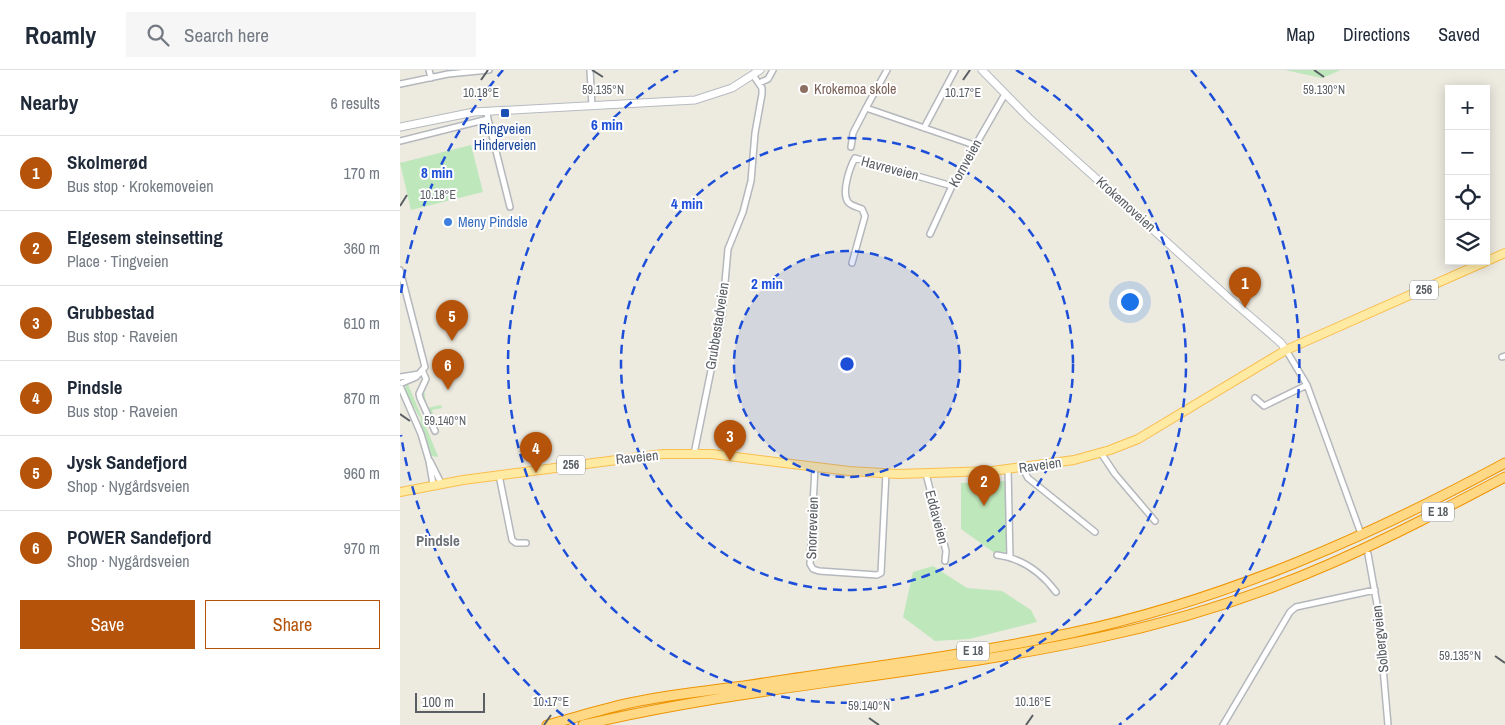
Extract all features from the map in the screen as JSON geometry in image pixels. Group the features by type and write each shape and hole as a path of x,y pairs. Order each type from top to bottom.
{"highway":[{"name":"E 18","path":"547,725 630,703 951,654 1073,632 1188,602 1247,582 1385,525 1505,462"},
{"name":"E 18","path":"583,725 718,698 957,664 1098,638 1216,606 1369,550 1505,477"}],"main road":[{"path":"400,127 445,116 487,112 696,100 726,91 760,70"},
{"name":"Krokemoveien","path":"982,70 1005,94 1270,336 1281,349 1286,350"},
{"name":"Raveien","path":"400,492 437,484 632,457 694,454 886,474 926,474 1008,469 1074,460 1101,453 1149,433 1286,350 1505,253"}],"street":[{"path":"429,70 431,78"},
{"path":"400,84 472,71 490,70"},
{"path":"590,70 592,106"},
{"path":"754,75 759,83 768,79 773,70"},
{"path":"851,146 853,133 887,70"},
{"path":"924,128 955,70"},
{"name":"Grubbestadveien","path":"694,454 722,316 728,250 741,219 752,181 754,133 762,94 759,83"},
{"name":"Kornveien","path":"930,234 952,186 1005,94"},
{"path":"866,108 974,146"},
{"path":"487,112 510,207"},
{"path":"400,141 488,120"},
{"name":"Havreveien","path":"852,263 866,216 862,209 850,204 846,196 850,167 855,158 952,186"},
{"path":"400,270 424,362 421,373 401,383 407,405 421,434 437,484"},
{"path":"1286,350 1307,385 1360,531"},
{"path":"421,373 426,380 419,394 435,431"},
{"path":"1255,398 1264,406 1307,385"},
{"path":"400,396 407,405"},
{"path":"1101,453 1115,474 1155,521"},
{"name":"Snorreveien","path":"814,467 810,564 813,569 818,571 877,575 881,573 886,474"},
{"path":"1022,467 1028,478 1095,532"},
{"path":"1008,469 1010,558"},
{"name":"Eddaveien","path":"926,474 946,551 945,560"},
{"path":"499,475 512,540 516,543 526,543"},
{"name":"Solbergveien","path":"1369,550 1375,590 1388,725"},
{"path":"997,555 1010,558 1033,569 1056,592"},
{"path":"1223,725 1290,612 1296,607 1375,590"}],"green space":[{"path":"1285,70 1341,70 1322,78"},
{"path":"471,145 483,192 411,210 400,163"},
{"path":"407,382 438,457 431,456 420,426 421,419 404,391"},
{"path":"424,390 427,408 441,405 442,408 432,410 436,425 434,425 421,395"},
{"path":"1007,481 1008,549 1003,554 993,552 961,529 961,483"},
{"path":"933,566 967,588 1002,591 1031,610 1037,622 969,639 935,641 903,617 913,572"}],"place":[{"name":"Krokemoa skole","path":"804,89"},
{"name":"Ringveien Hinderveien","path":"505,113"},
{"name":"Meny Pindsle","path":"448,222"},
{"name":"Skolmerød","path":"1245,308"},
{"name":"Jysk Sandefjord","path":"452,341"},
{"name":"POWER Sandefjord","path":"448,390"},
{"name":"Grubbestad","path":"730,461"},
{"name":"Pindsle","path":"536,473"},
{"name":"Elgesem steinsetting","path":"984,506"}],"district":[{"name":"Pindsle","path":"438,541"}]}
